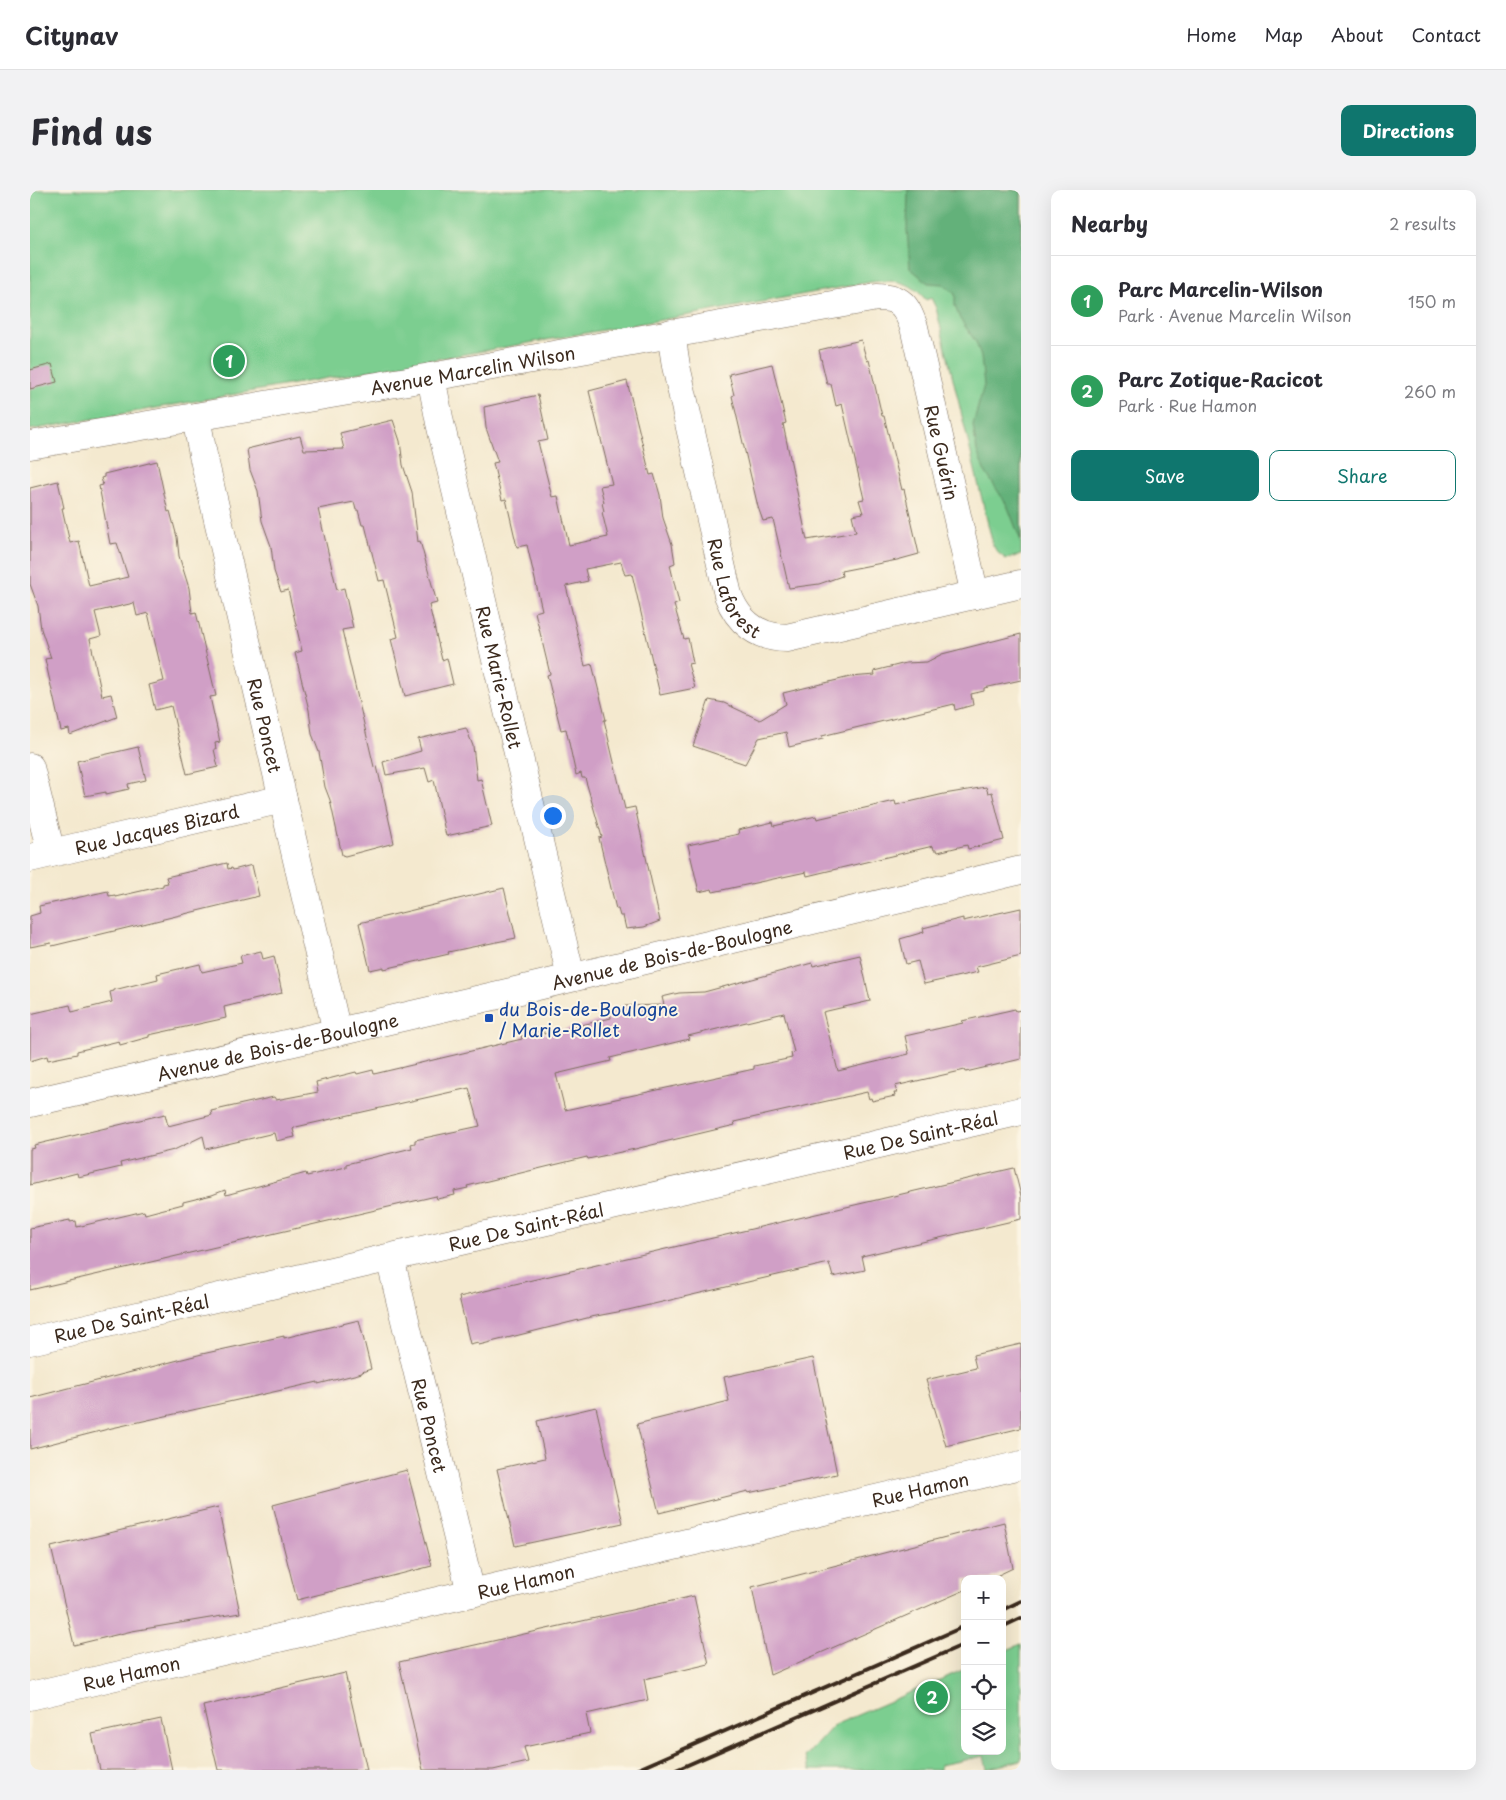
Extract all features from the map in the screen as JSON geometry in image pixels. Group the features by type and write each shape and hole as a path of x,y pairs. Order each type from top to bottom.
{"street":[{"name":"Avenue Marcelin Wilson","path":"30,445 431,377 877,297 896,299 908,311"},
{"name":"Rue Guérin","path":"908,311 917,339 975,595"},
{"name":"Rue Laforest","path":"670,334 728,595 735,611 746,625 761,634 787,638 1021,584"},
{"name":"Rue Marie-Rollet","path":"431,377 440,423 571,977"},
{"name":"Rue Poncet","path":"196,417 207,474 337,1032"},
{"path":"30,766 40,856"},
{"name":"Rue Jacques Bizard","path":"40,856 283,799"},
{"name":"Avenue de Bois-de-Boulogne","path":"30,1103 1021,870"},
{"name":"Rue De Saint-Réal","path":"30,1341 1021,1111"},
{"name":"Rue Poncet","path":"390,1258 471,1593"},
{"name":"Rue Hamon","path":"30,1696 1021,1465"}],"green space":[{"path":"30,190 1021,190 1021,555 1006,559 997,552 993,545 936,308 931,298 926,300 914,288 902,283 888,281 871,282 30,430"},
{"path":"908,190 1021,190 1021,541 1007,505 984,470 977,451 973,425 984,385 981,357 976,342 960,319 955,306 955,294 943,284 928,283 910,268 907,230"},
{"path":"1021,1644 1021,1760 987,1769 984,1756 940,1765 940,1770 810,1770 805,1757 834,1725 961,1671 961,1755 1006,1755 1006,1650"}],"building":[{"path":"861,340 867,361 869,360 902,490 904,489 919,554 841,571 842,576 819,584 789,588 773,519 763,521 758,507 732,396 734,395 729,374 772,364 786,423 783,424 807,540 856,532 852,515 863,513 859,500 864,499 842,404 836,406 831,384 827,384 819,350"},
{"path":"52,364 57,382 30,389 30,370"},
{"path":"627,381 650,475 654,474 660,495 663,518 672,544 675,563 670,565 679,603 674,605 684,639 688,638 693,663 688,664 695,688 660,695 632,574 625,575 621,562 585,569 588,581 566,586 585,666 592,664 625,809 635,807 660,921 644,927 626,929 623,916 620,916 618,909 616,909 599,838 602,837 585,778 582,778 581,773 576,775 566,729 561,730 547,675 550,674 535,612 542,610 527,545 517,547 506,499 502,500 493,463 498,462 486,428 484,407 538,395 548,440 538,442 552,497 558,496 569,545 608,537 602,512 604,511 602,503 604,502 600,486 612,484 589,391"},
{"path":"393,420 400,441 403,465 412,492 418,542 420,541 437,603 429,605 442,660 447,658 453,684 405,696 391,639 398,637 384,580 379,581 365,525 362,525 354,502 318,509 337,590 344,588 353,628 342,630 374,767 377,766 394,843 345,856 342,855 330,800 325,787 319,752 312,734 309,710 295,653 302,651 288,590 281,592 274,571 271,546 262,521 258,491 250,470 247,449 300,436 304,450 344,449 340,433"},
{"path":"157,461 168,512 170,511 177,537 179,556 189,588 192,613 196,612 216,696 210,697 220,742 215,743 216,749 214,749 218,767 187,774 171,706 155,710 149,685 164,681 148,613 137,616 134,603 95,612 101,636 90,639 102,696 111,694 117,717 70,735 69,729 61,731 45,659 51,658 41,629 38,606 30,584 30,488 58,481 70,543 79,541 89,586 128,577 117,543 110,544 99,486 103,485 101,478 104,477 104,474"},
{"path":"1021,634 1021,680 984,688 984,691 971,694 973,705 955,710 954,704 822,736 823,739 789,747 786,732 759,738 745,764 693,746 709,700 724,703 760,720 786,704 783,693 850,677 875,675 874,671 906,663 927,662 942,654"},
{"path":"466,728 473,746 477,780 481,779 492,826 446,836 434,780 429,782 425,768 386,775 383,762 421,751 418,739"},
{"path":"138,747 146,780 128,784 129,789 85,796 77,761"},
{"path":"986,787 988,793 992,792 1004,840 968,849 967,845 938,852 934,850 933,846 807,876 806,872 713,892 712,889 699,892 688,845 739,834 738,830 773,822 774,826 816,816 817,819 895,801 896,805"},
{"path":"227,863 228,869 232,868 233,870 252,865 259,896 52,946 51,943 30,947 30,916 40,913 39,906 108,891 109,896 115,895 115,897 163,886 163,884 168,883 166,877"},
{"path":"504,888 516,938 448,952 449,954 384,969 384,967 370,970 359,923"},
{"path":"1021,908 1021,956 976,967 978,972 924,984 918,961 906,964 900,939 924,932 923,928 963,918 963,921"},
{"path":"261,951 263,959 274,956 282,993 224,1007 226,1018 149,1035 149,1037 120,1045 119,1041 77,1051 77,1054 48,1060 47,1056 30,1061 30,1014 70,1005 72,1012 112,1002 110,992 158,979 157,974 200,964 202,972 242,963 240,956"},
{"path":"860,955 870,1001 823,1012 838,1071 909,1054 905,1036 1015,1009 1016,1011 1021,1010 1021,1059 895,1086 897,1093 894,1093 895,1096 872,1101 871,1098 869,1099 867,1092 734,1122 735,1125 635,1149 588,1159 587,1157 467,1186 468,1188 454,1191 455,1195 437,1199 436,1196 30,1290 30,1228 70,1220 70,1222 76,1221 77,1227 144,1211 145,1214 225,1190 226,1195 306,1173 307,1176 346,1167 346,1164 412,1148 411,1144 415,1143 415,1140 480,1126 469,1088 296,1127 293,1129 295,1137 276,1141 274,1133 206,1149 203,1136 174,1150 120,1163 121,1167 78,1177 77,1173 30,1185 30,1149 35,1148 34,1145 165,1114 168,1126 212,1115 211,1111 274,1097 276,1100 318,1092 316,1082 356,1072 357,1074 373,1070 374,1074 522,1039 521,1036 543,1030 544,1034 611,1018 610,1011 625,1006 664,1005 662,997 679,993 704,992 812,963 813,966","holes":["784,1013 794,1052 791,1053 792,1058 754,1066 754,1069 565,1110 556,1074 611,1061 610,1058 689,1039 688,1036"]},
{"path":"1014,1168 1021,1196 1021,1219 862,1256 865,1270 833,1277 829,1263 591,1317 479,1345 478,1342 470,1344 459,1297"},
{"path":"359,1320 371,1369 362,1373 112,1428 30,1449 30,1398 202,1354 284,1336 284,1338"},
{"path":"1021,1344 1021,1428 946,1446 926,1380 976,1368 973,1355"},
{"path":"813,1358 837,1474 748,1493 748,1491 659,1513 637,1424 729,1401 724,1377"},
{"path":"596,1407 623,1523 515,1546 497,1469 545,1458 537,1421"},
{"path":"407,1470 432,1566 297,1600 273,1505"},
{"path":"218,1507 240,1613 132,1631 74,1645 51,1547"},
{"path":"1004,1522 1013,1568 998,1575 961,1575 961,1592 770,1675 752,1587"},
{"path":"694,1596 709,1664 644,1679 648,1700 586,1714 590,1733 524,1747 528,1762 493,1770 423,1770 399,1662"},
{"path":"345,1673 367,1770 218,1770 203,1706"},
{"path":"161,1719 172,1770 100,1770 92,1734"}],"railway":[{"path":"1006,1608 1021,1601"},
{"path":"1006,1625 1021,1618"},
{"path":"636,1770 961,1628"},
{"path":"676,1770 961,1646"}],"place":[{"name":"Parc Marcelin-Wilson","path":"229,361"},
{"name":"du Bois-de-Boulogne / Marie-Rollet","path":"489,1018"},
{"name":"Parc Zotique-Racicot","path":"932,1697"}]}
